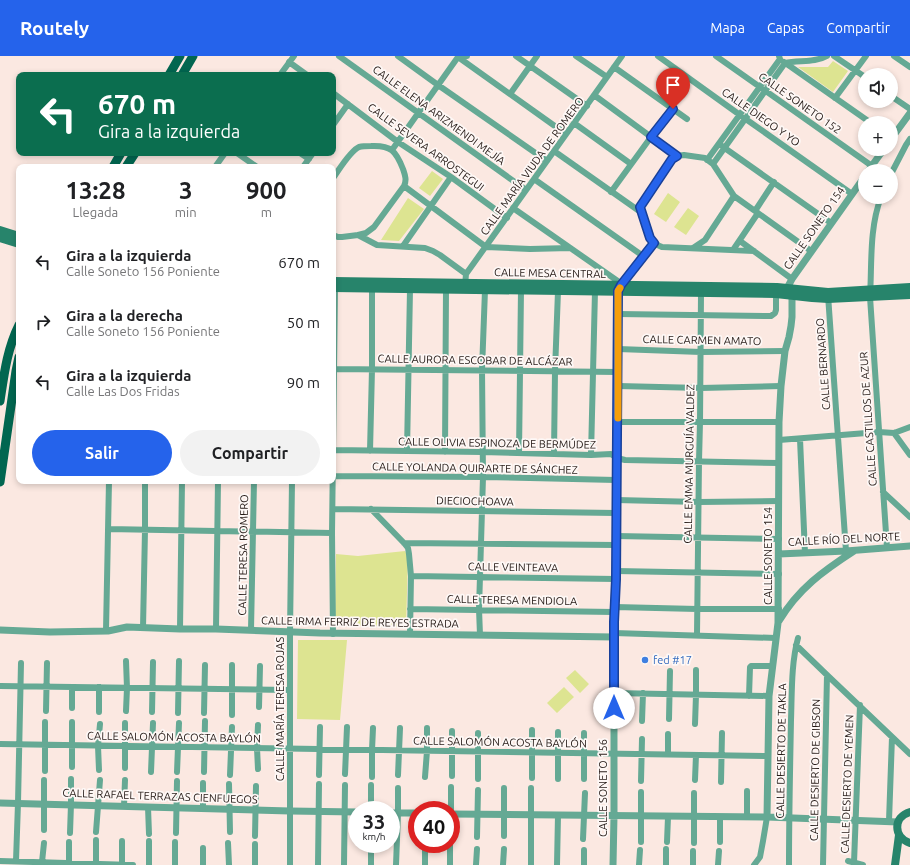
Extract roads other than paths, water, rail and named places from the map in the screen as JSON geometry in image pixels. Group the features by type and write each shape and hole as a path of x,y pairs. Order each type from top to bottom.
{"main road":[{"path":"171,72 180,56"},
{"path":"184,72 193,56"},
{"path":"0,234 16,236"},
{"path":"0,234 16,242"},
{"name":"CALLE MESA CENTRAL","path":"336,286 446,289 465,286 485,290 558,291 595,291 620,287 701,294 781,291 792,296 870,294 910,295"},
{"name":"CALLE MESA CENTRAL","path":"336,286 620,287 781,291 828,295"},
{"name":"CALLE MESA CENTRAL","path":"870,294 910,287"},
{"path":"0,401 8,355 16,332"},
{"path":"0,482 16,371"},
{"path":"895,865 899,835 898,822 903,815 909,811"},
{"path":"899,835 910,843"}],"street":[{"path":"282,72 294,56"},
{"name":"CALLE ELENA ARIZMENDI MEJÍA","path":"339,56 526,190"},
{"path":"398,56 547,161"},
{"path":"392,150 458,58 467,56"},
{"path":"516,56 586,106"},
{"path":"510,94 537,56"},
{"path":"576,56 607,78"},
{"name":"CALLE MARÍA VIUDA DE ROMERO","path":"466,274 622,56"},
{"name":"CALLE DIEGO Y YO","path":"658,56 852,194"},
{"name":"CALLE SONETO 152","path":"716,56 865,164"},
{"path":"781,58 794,61 819,60 827,56"},
{"path":"834,56 858,73"},
{"path":"835,98 866,56"},
{"path":"894,56 910,67"},
{"path":"458,58 566,134"},
{"path":"713,164 722,146 762,89 781,58"},
{"path":"781,58 861,116"},
{"path":"289,62 303,72"},
{"path":"614,67 687,119"},
{"name":"CALLE SEVERA ARROSTEGUI","path":"336,95 398,142 507,218"},
{"path":"594,95 677,156"},
{"path":"898,101 910,109"},
{"path":"336,121 348,104"},
{"path":"611,192 673,109"},
{"path":"898,129 910,113"},
{"path":"574,123 631,164"},
{"path":"896,164 910,139"},
{"path":"336,174 352,152 358,148 380,145 392,150 398,157 406,176 404,186 374,227 366,233 358,235 336,236"},
{"path":"708,160 722,146"},
{"path":"722,146 831,223"},
{"path":"554,151 642,213"},
{"path":"754,251 662,247 654,243 650,238 640,207 672,159 677,156 684,155 705,158 713,164 734,196 811,251"},
{"path":"242,156 254,164"},
{"path":"304,156 309,159"},
{"path":"305,164 311,156"},
{"path":"404,246 451,178"},
{"path":"534,179 643,256"},
{"path":"733,250 740,241 774,182"},
{"path":"404,186 486,247 530,249 570,248"},
{"name":"CALLE SONETO 154","path":"781,291 792,279 858,186"},
{"path":"693,248 697,247 705,240 734,196"},
{"name":"CALLE CASTILLOS DE AZUR","path":"879,204 872,234 870,294 887,548"},
{"path":"514,208 570,248 620,287 654,243"},
{"path":"358,235 377,245 425,248 433,251 466,274 465,286"},
{"path":"740,241 792,279"},
{"name":"CALLE SONETO 156","path":"613,865 614,610 616,575 618,314 620,287"},
{"path":"370,451 372,288"},
{"path":"407,451 410,289"},
{"path":"445,452 446,289"},
{"path":"480,635 483,477 482,370 485,290"},
{"path":"519,453 521,290"},
{"path":"554,454 558,291"},
{"path":"591,455 595,291"},
{"path":"618,314 771,316 775,313 781,291"},
{"name":"CALLE EMMA MURGUÍA VALDEZ","path":"697,636 702,316 701,294"},
{"name":"CALLE BERNARDO","path":"828,295 846,551"},
{"name":"CALLE SONETO 154","path":"767,817 769,696 778,623 779,440 781,386 785,351 790,336 792,296"},
{"name":"CALLE CARMEN AMATO","path":"618,349 701,352 785,351"},
{"name":"CALLE AURORA ESCOBAR DE ALCÁZAR","path":"336,369 618,372"},
{"path":"618,386 701,388 781,386"},
{"path":"618,422 780,422"},
{"path":"779,440 894,432 910,427"},
{"path":"894,432 910,455"},
{"path":"800,439 805,552"},
{"name":"CALLE OLIVIA ESPINOZA DE BERMÚDEZ","path":"336,450 591,455 611,454 617,458 625,460 779,463"},
{"name":"CALLE YOLANDA QUIRARTE DE SÁNCHEZ","path":"336,476 616,480"},
{"path":"106,631 109,484"},
{"path":"143,628 145,484"},
{"path":"180,629 182,484"},
{"path":"216,629 218,484"},
{"name":"CALLE TERESA ROMERO","path":"251,630 254,484"},
{"name":"CALLE MARÍA TERESA ROJAS","path":"290,865 290,632 292,484"},
{"path":"333,484 333,634"},
{"path":"883,492 909,514"},
{"path":"616,500 699,502 779,501"},
{"name":"DIECIOCHOAVA","path":"333,509 616,513"},
{"name":"CALLE IRMA FERRIZ DE REYES ESTRADA","path":"371,510 408,548 411,576 410,634"},
{"path":"108,529 332,534"},
{"path":"616,536 779,539"},
{"path":"404,543 616,545"},
{"name":"CALLE RÍO DEL NORTE","path":"779,554 910,546"},
{"path":"778,623 798,594 808,584 821,573 855,550"},
{"name":"CALLE VEINTEAVA","path":"411,576 480,577 698,573 779,574"},
{"name":"CALLE TERESA MENDIOLA","path":"410,609 778,609"},
{"name":"CALLE IRMA FERRIZ DE REYES ESTRADA","path":"0,630 50,632 106,631 127,627 251,630 333,634 614,635"},
{"path":"614,635 776,638"},
{"name":"CALLE DESIERTO DE TAKLA","path":"789,865 792,702 794,664 798,638"},
{"path":"796,645 910,754"},
{"path":"126,661 126,711"},
{"path":"178,713 179,661"},
{"path":"152,712 153,662"},
{"path":"16,861 21,663"},
{"path":"46,711 47,663"},
{"path":"204,712 205,665"},
{"path":"232,665 232,715"},
{"path":"259,707 260,666"},
{"path":"749,696 751,666 773,666"},
{"path":"695,724 696,670"},
{"path":"669,719 670,671"},
{"name":"CALLE DESIERTO DE GIBSON","path":"823,865 827,675"},
{"path":"0,686 290,690"},
{"path":"72,687 72,708"},
{"path":"99,687 99,712"},
{"path":"614,693 769,696"},
{"path":"642,721 643,693"},
{"name":"CALLE DESIERTO DE YEMEN","path":"860,706 856,820 851,862 863,865"},
{"path":"204,772 205,721"},
{"path":"45,722 45,771"},
{"path":"72,722 72,767"},
{"path":"125,723 125,768"},
{"path":"151,772 152,723"},
{"path":"177,772 179,723"},
{"path":"99,770 98,746 100,724"},
{"path":"258,725 258,769"},
{"path":"230,775 232,727"},
{"path":"319,775 320,727"},
{"path":"345,774 347,727"},
{"path":"372,777 373,728"},
{"name":"CALLE SALOMÓN ACOSTA BAYLÓN","path":"400,728 400,751"},
{"path":"424,777 427,751 427,728"},
{"path":"532,730 532,778"},
{"path":"452,731 452,776"},
{"path":"558,732 558,779"},
{"path":"478,733 478,779"},
{"path":"584,733 584,778"},
{"path":"721,782 722,733"},
{"path":"668,734 668,754"},
{"path":"889,821 892,737"},
{"path":"641,781 642,739"},
{"name":"CALLE SALOMÓN ACOSTA BAYLÓN","path":"0,744 768,756"},
{"path":"398,776 400,751"},
{"path":"695,780 696,755"},
{"path":"70,833 71,779"},
{"path":"44,780 44,830"},
{"path":"96,832 100,780"},
{"path":"124,806 125,780"},
{"path":"176,782 176,833"},
{"path":"203,808 204,783"},
{"path":"229,784 230,832"},
{"path":"318,865 319,784"},
{"path":"344,785 344,865"},
{"path":"371,785 372,801"},
{"path":"255,836 256,786"},
{"path":"451,786 451,801"},
{"path":"396,801 398,788"},
{"path":"504,788 504,836"},
{"path":"531,788 531,865"},
{"path":"477,837 478,790"},
{"path":"747,791 747,817"},
{"path":"641,792 641,842"},
{"path":"583,839 585,793"},
{"path":"694,793 694,843"},
{"name":"CALLE RAFAEL TERRAZAS CIENFUEGOS","path":"0,803 345,812"},
{"path":"148,807 149,834"},
{"path":"460,814 767,817 898,822"},
{"path":"557,865 558,815"},
{"path":"667,842 668,817"},
{"path":"720,817 720,842"},
{"path":"754,865 760,857 767,817"},
{"path":"96,840 96,864"},
{"path":"122,841 122,865"},
{"path":"149,841 149,865"},
{"path":"69,842 69,864"},
{"path":"175,842 175,865"},
{"path":"42,862 44,843"},
{"path":"228,843 229,865"},
{"path":"255,865 256,844"},
{"path":"203,848 203,865"},
{"path":"476,865 477,849"},
{"path":"503,865 504,849"},
{"path":"666,849 666,865"},
{"path":"584,850 584,865"},
{"path":"639,865 640,850"},
{"path":"693,851 693,865"},
{"path":"718,865 719,851"},
{"path":"371,853 371,865"},
{"path":"396,853 396,865"},
{"path":"425,853 425,865"},
{"path":"450,853 450,865"},
{"path":"0,861 42,862 52,864 133,865"}],"place":[{"name":"fed #17","path":"645,660"}]}
